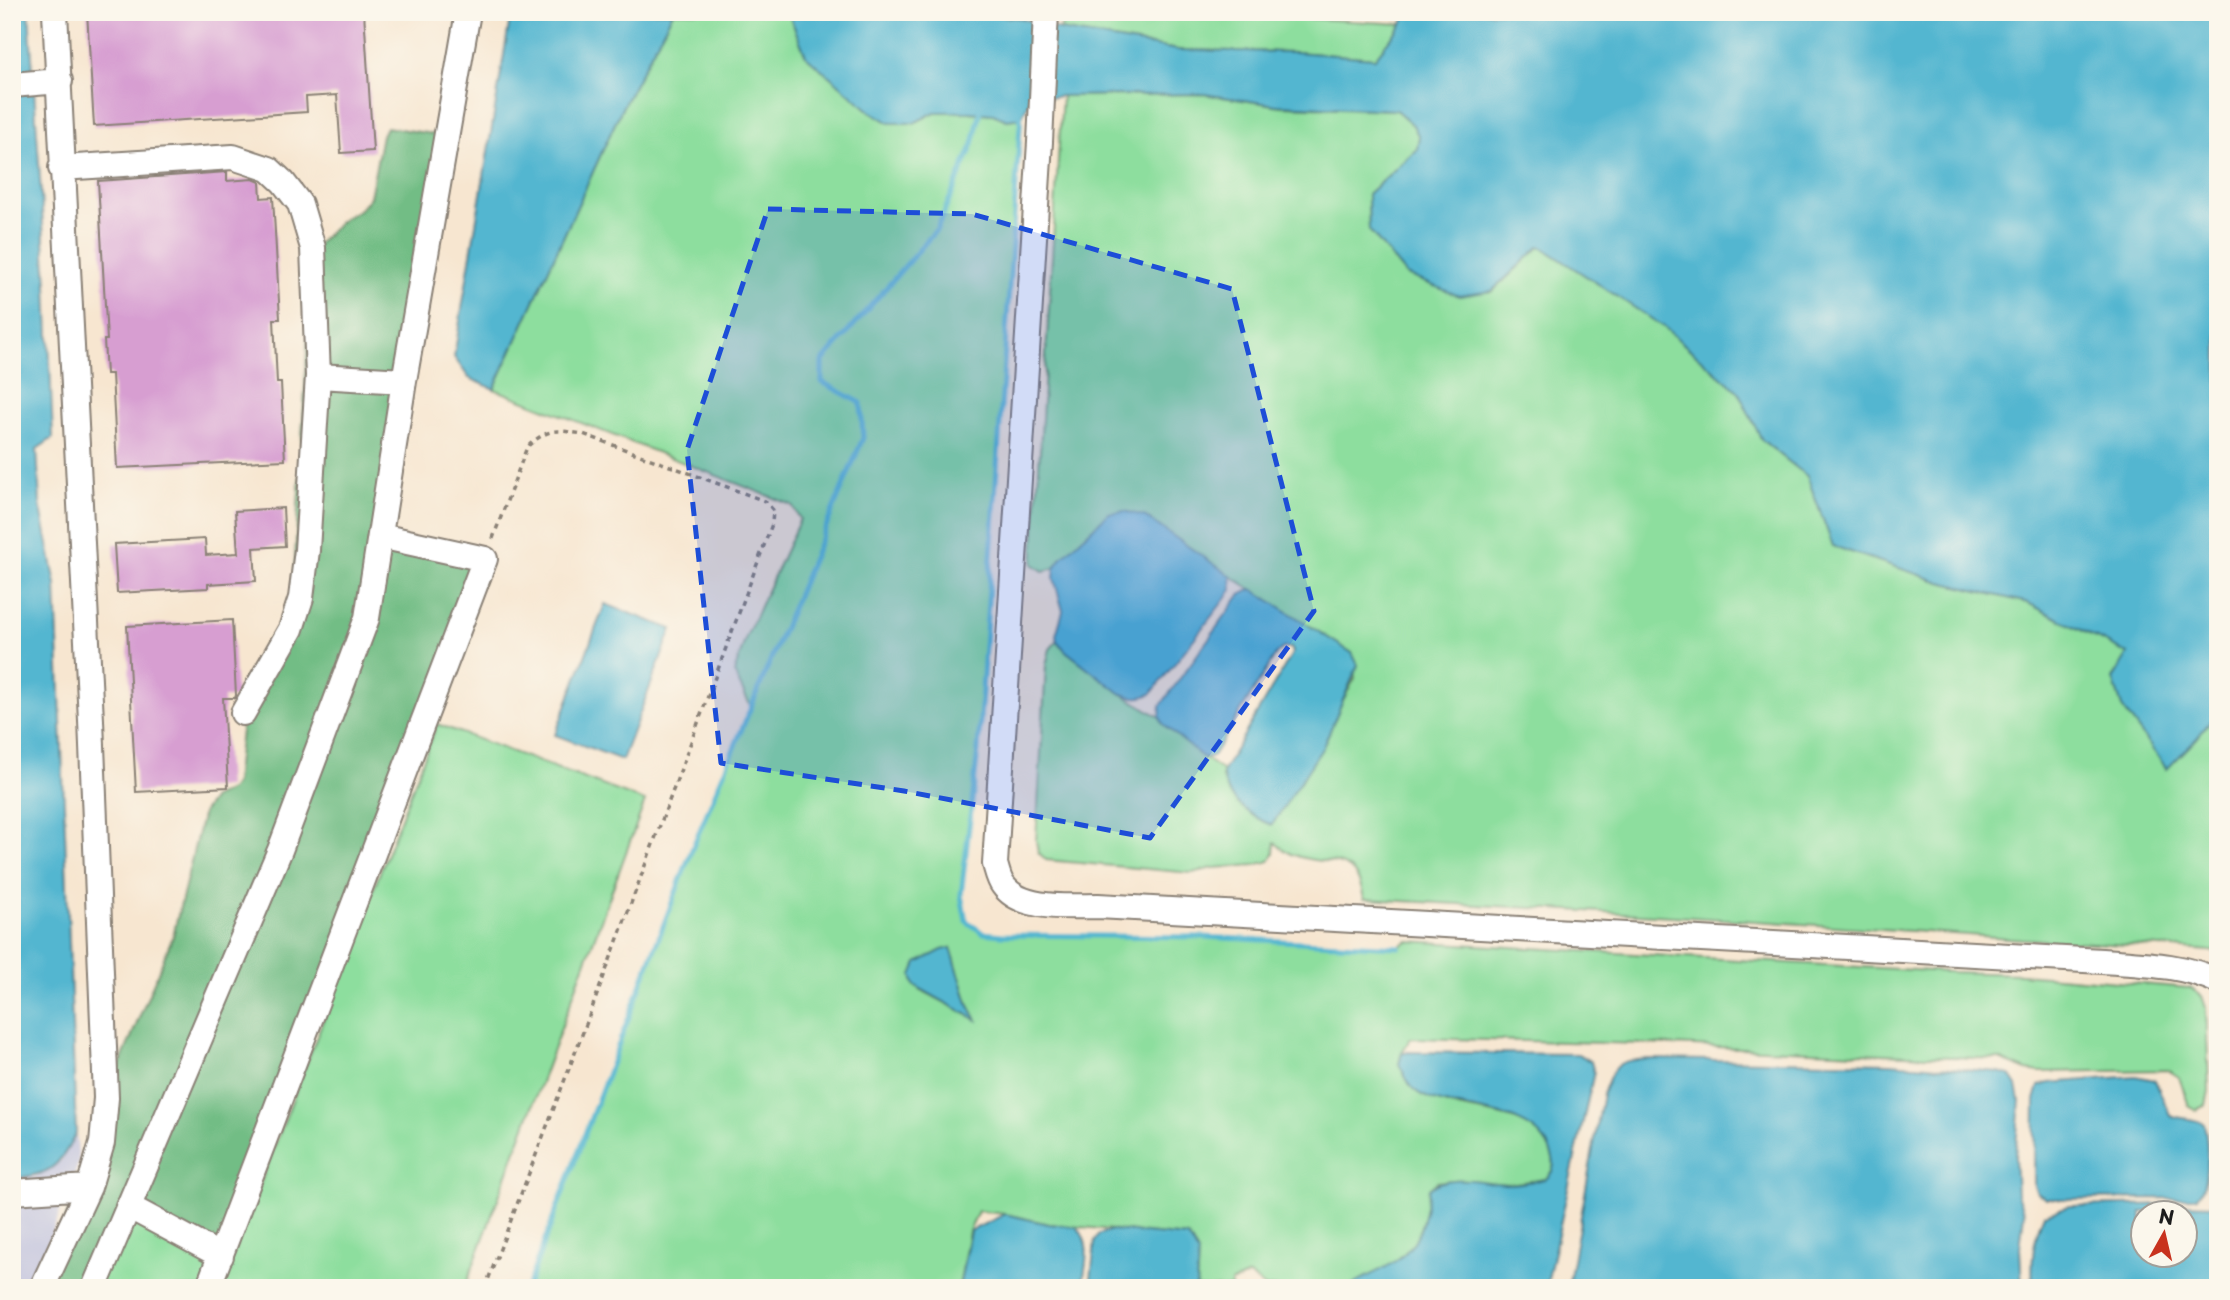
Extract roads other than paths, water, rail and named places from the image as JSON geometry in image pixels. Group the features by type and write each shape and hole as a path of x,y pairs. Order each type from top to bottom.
{"lane":[{"path":"42,1288 89,1186 102,1143 106,1098 91,720 55,12"},
{"path":"94,1288 280,850 367,618 404,381 468,12"},
{"path":"1045,14 995,864 1002,884 1015,896 1044,905 2102,961 2171,966 2218,981"},
{"path":"12,85 60,81"},
{"path":"61,168 233,157 270,169 300,204 313,248 318,376 307,550 301,598 291,629 243,713"},
{"path":"318,376 404,381"},
{"path":"208,1288 485,559 380,536"},
{"path":"12,1192 89,1186"},
{"path":"128,1206 221,1256"}],"water":[{"path":"12,12 29,12 47,285 53,438 37,449 40,504 56,584 76,1133 59,1161 45,1172 12,1178"},
{"path":"511,12 673,12 622,108 494,389 469,378 454,357"},
{"path":"788,12 983,12 988,15 1020,18 1060,30 1178,50 1296,52 1375,58 1402,24 1407,12 2218,12 2218,711 2167,769 2122,707 2113,679 2128,654 2028,603 1941,582 1833,546 1807,476 1762,440 1738,391 1664,327 1540,246 1492,291 1459,296 1406,275 1369,230 1368,194 1417,149 1419,137 1413,125 1396,110 1276,105 1203,94 1062,96 1030,100 1021,118 1007,120 993,114 935,112 914,123 890,123 870,111 806,56"},
{"path":"1124,511 1144,516 1231,576 1232,590 1151,694 1139,697 1120,693 1066,651 1057,641 1056,635 1063,611 1054,578 1055,568 1063,556 1109,513"},
{"path":"1252,589 1352,653 1358,665 1323,747 1272,825 1238,804 1227,789 1223,771 1293,652 1291,648 1283,648 1277,653 1213,756 1205,758 1200,755 1163,724 1160,717 1161,705 1240,595"},
{"path":"605,604 672,629 622,760 555,735"},
{"path":"951,948 969,1006 977,1020 914,985 912,975 917,963"},
{"path":"1402,1052 1578,1054 1591,1062 1594,1072 1546,1288 1348,1288 1391,1264 1409,1249 1423,1222 1429,1189 1437,1184 1455,1180 1506,1184 1546,1179 1554,1166 1550,1150 1540,1135 1527,1125 1492,1113 1436,1101 1416,1091 1399,1064"},
{"path":"1649,1059 1890,1063 2010,1075 2017,1086 2020,1100 2015,1157 2017,1195 2024,1213 2020,1248 2022,1288 1568,1288 1603,1094 1610,1076 1618,1066 1629,1061"},
{"path":"2135,1076 2155,1080 2170,1115 2204,1124 2207,1152 2206,1174 2201,1192 2196,1198 2046,1199 2037,1193 2034,1186 2035,1100 2039,1086"},
{"path":"2128,1205 2128,1268 2198,1268 2198,1205 2218,1205 2218,1288 2033,1288 2034,1250 2044,1214 2069,1206"},
{"path":"1005,1214 1077,1227 1086,1248 1082,1288 959,1288 970,1231"},
{"path":"1112,1230 1188,1237 1198,1253 1196,1288 1090,1288 1095,1241 1099,1234"}],"waterway":[{"path":"527,1288 694,844 863,438 861,403 822,382 822,362 937,229 973,144 982,106"},
{"path":"1021,112 978,751 961,895 966,921 983,933 1002,935 1203,937 1399,947"}]}
